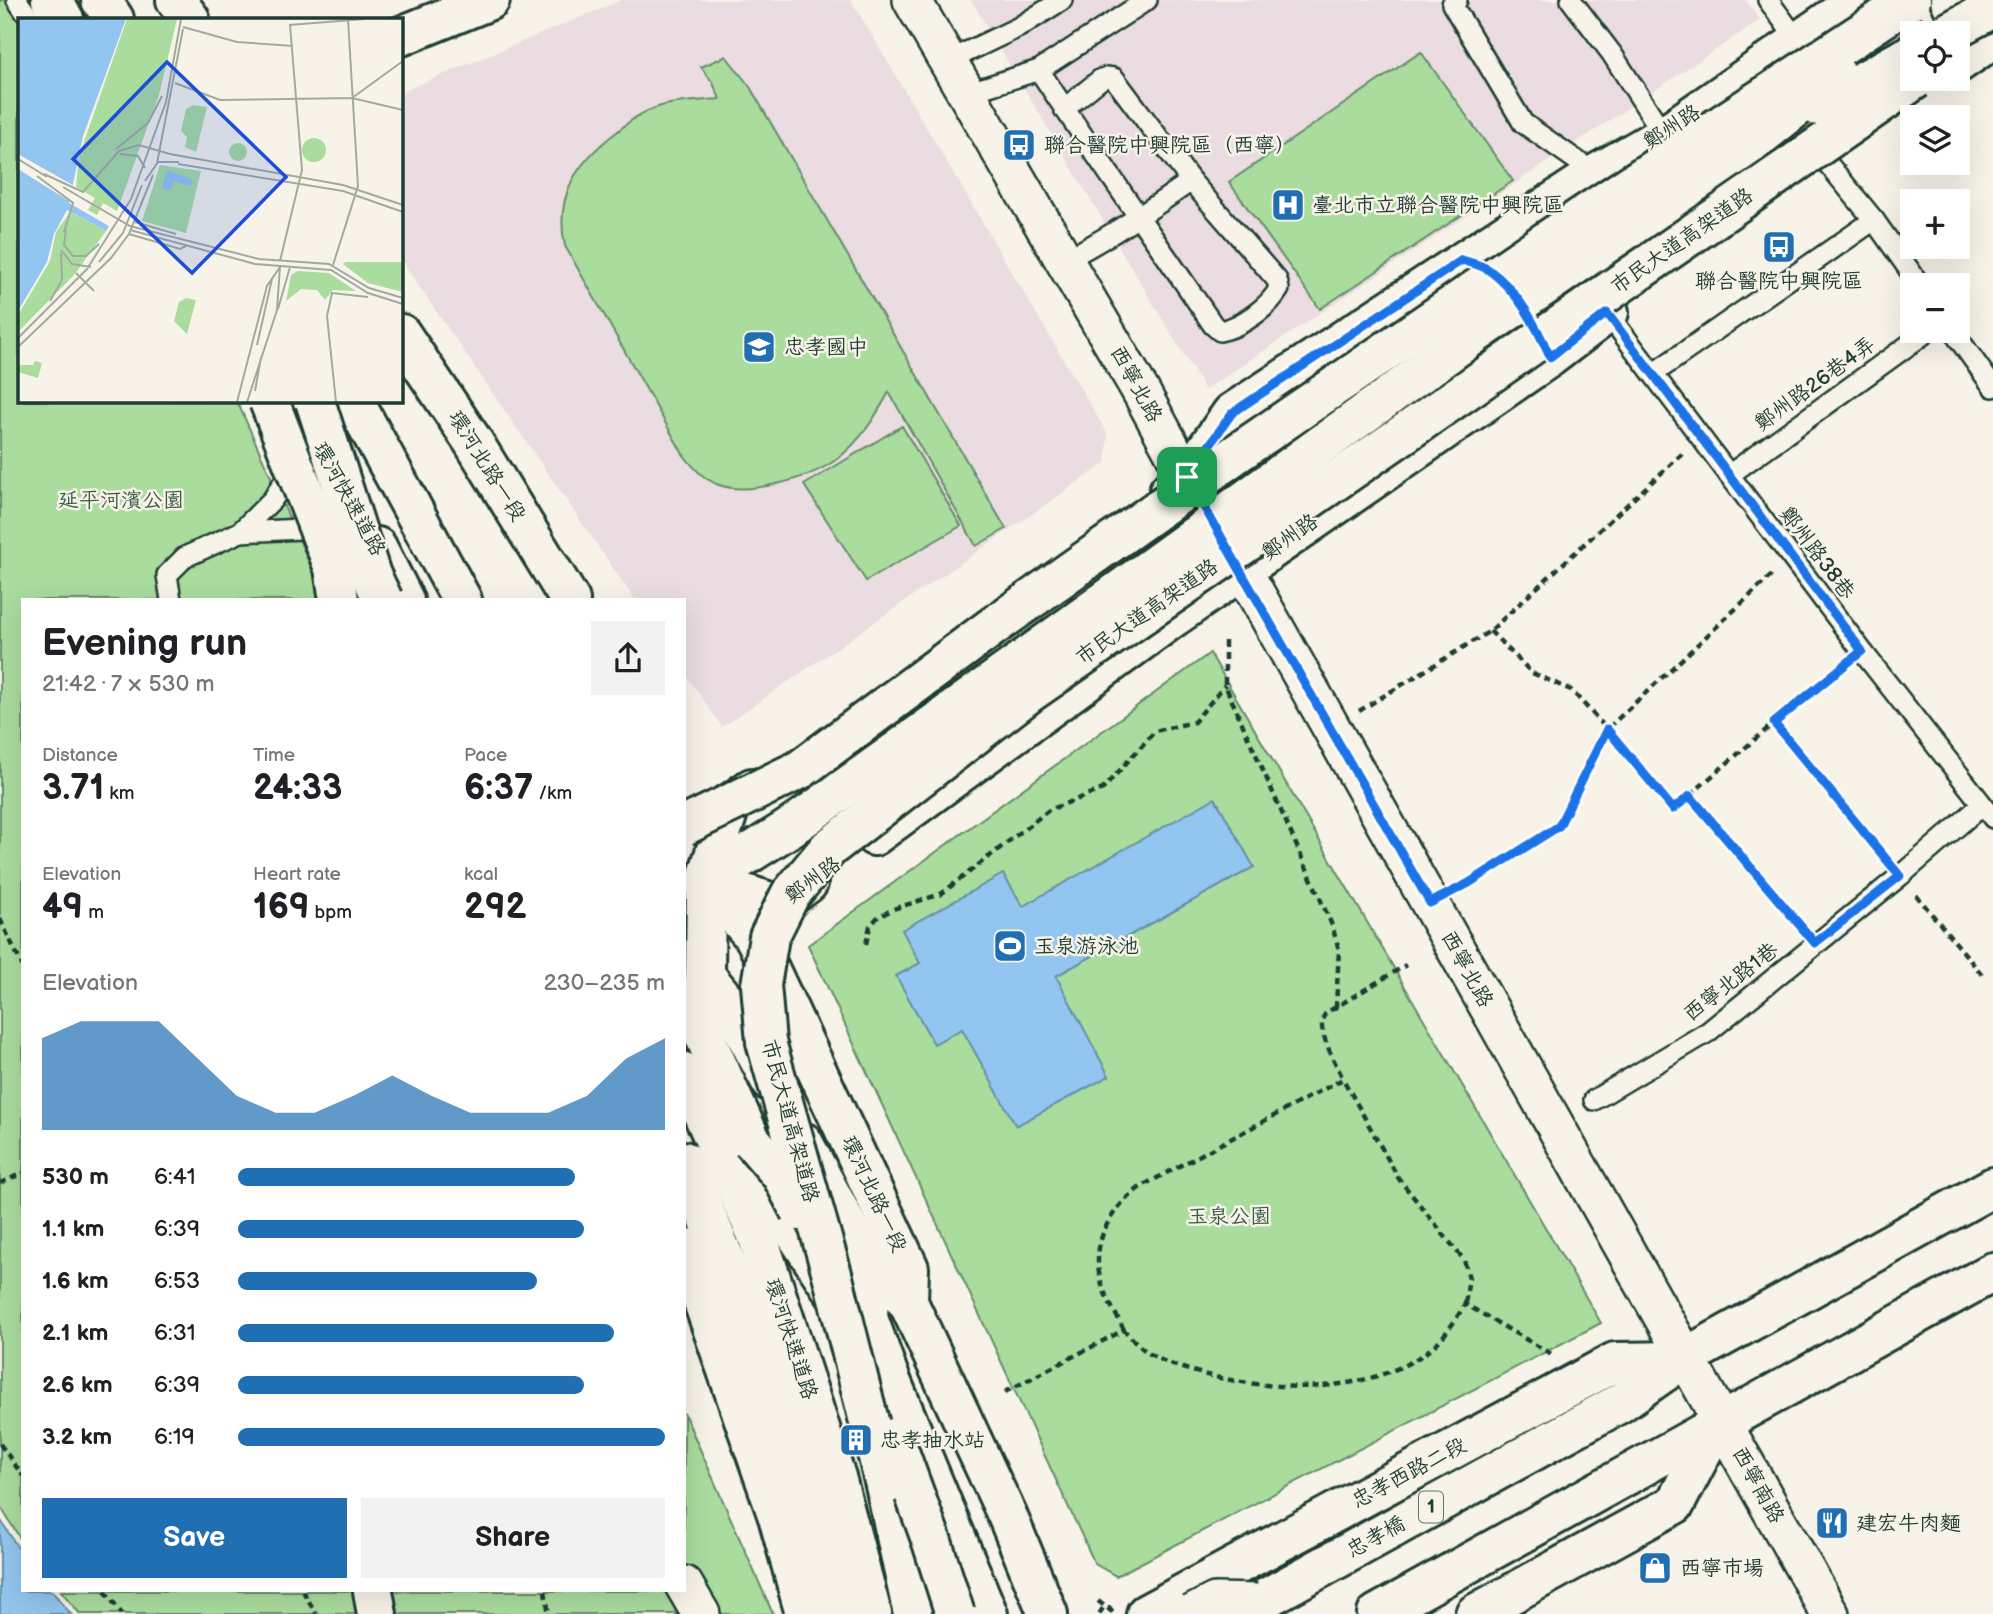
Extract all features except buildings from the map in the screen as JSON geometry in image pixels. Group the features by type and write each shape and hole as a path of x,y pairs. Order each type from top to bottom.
{"main road":[{"path":"51,0 63,18"},
{"path":"101,0 113,18"},
{"path":"129,0 141,18"},
{"path":"177,0 189,18"},
{"path":"402,37 490,0"},
{"name":"鄭州路","path":"1858,0 1664,135 1596,174 1462,260 1232,413 1187,477 1117,530 731,803 695,883 779,905 1174,617 1550,357 1607,313 1919,91"},
{"path":"686,826 801,769 992,627 1236,454 1569,226 1910,0"},
{"path":"889,1376 788,1222 699,1024 705,975 695,883 791,827 1475,334 1752,143 1932,0"},
{"path":"1950,0 1953,9 1975,24 1972,43"},
{"path":"1972,43 1993,8"},
{"path":"1752,143 1900,60"},
{"name":"市民大道高架道路","path":"832,1274 766,1042 761,985 769,937 790,895 829,848 1028,694 1900,90"},
{"path":"1462,260 1488,270 1513,295 1535,323 1550,357"},
{"name":"環河北路一段","path":"402,335 474,443 569,598"},
{"path":"269,402 334,568 339,598"},
{"name":"環河快速道路","path":"292,402 341,480 403,598"},
{"path":"315,402 371,575 382,598"},
{"path":"355,402 461,598"},
{"name":"環河北路一段","path":"686,837 695,883 755,938 909,1268 908,1302 1007,1515 1048,1614"},
{"path":"705,975 731,1007 870,1268 908,1302"},
{"name":"環河快速道路","path":"686,1076 757,1235 836,1477 872,1614"},
{"path":"686,1084 752,1141 782,1176 832,1274 932,1542 955,1614"},
{"name":"環河快速道路","path":"686,1165 732,1276 793,1447 841,1614"},
{"name":"忠孝西路二段","path":"1620,1403 1682,1359 1993,1187"},
{"path":"686,1253 778,1517 805,1614"},
{"path":"870,1268 868,1318 889,1376 988,1614"},
{"path":"1377,1614 1993,1272"},
{"path":"832,1274 885,1485 913,1614"},
{"name":"忠孝西路二段","path":"1129,1613 1198,1606 1615,1362 1682,1359"},
{"name":"忠孝橋","path":"1250,1608 1620,1403"},
{"path":"1475,1614 1675,1504 1719,1424"},
{"path":"373,1592 377,1614"}],"street":[{"name":"西寧北路","path":"912,0 1065,260 1331,726 1682,1359"},
{"name":"西寧南路","path":"1682,1359 1830,1614"},
{"path":"686,1588 701,1614"},
{"path":"671,1592 683,1614"},
{"path":"1198,1606 1215,1602 1250,1608"}],"lane":[{"path":"17,0 29,18"},
{"path":"948,61 1019,27 1062,0"},
{"path":"967,93 1039,70 1147,0"},
{"path":"1457,0 1452,5 1523,123 1596,174"},
{"path":"1571,0 1612,54 1664,135"},
{"path":"1768,0 1798,41"},
{"path":"1795,115 1871,56 1892,0"},
{"path":"1871,56 1900,60"},
{"path":"1039,70 1064,109 1213,326 1220,331 1232,328 1273,300 1279,289 1277,280 1191,181 1114,78 1101,79 1064,109"},
{"path":"1824,159 1874,220 1912,273"},
{"path":"1065,260 1101,242 1191,181"},
{"path":"1654,373 1874,220"},
{"name":"鄭州路38巷","path":"1607,313 1862,651 1987,811"},
{"name":"鄭州路26巷4弄","path":"1729,475 1911,343"},
{"path":"1962,343 1993,387"},
{"path":"240,533 273,499 290,472 300,429 282,402"},
{"path":"171,598 167,575 185,557 240,533 300,529 349,544 382,570 396,598"},
{"name":"西寧北路1巷","path":"1594,1100 1708,1032 1815,943 1987,811"}],"path":[{"path":"1331,726 1368,707 1490,631 1701,437"},
{"path":"1430,903 1469,883 1559,826 1607,729 1793,557"},
{"path":"1490,631 1532,673 1571,690 1673,809 1862,651"},
{"path":"1225,641 1225,685 1331,923 1339,949 1336,1007"},
{"path":"866,944 870,926 877,918 893,909 941,894 963,874 1049,810 1103,789 1155,731 1194,722 1225,685"},
{"path":"1774,723 1985,978"},
{"path":"1690,796 1815,943"},
{"path":"0,919 21,963"},
{"path":"1343,1079 1142,1186 1113,1211 1103,1230 1098,1250 1098,1269 1103,1288 1124,1330 1153,1356 1191,1371 1239,1382 1309,1387 1352,1382 1415,1360 1437,1345 1465,1304 1469,1278 1464,1260 1399,1179 1343,1079 1322,1034 1321,1021 1326,1013 1406,965"},
{"path":"0,1183 21,1174"},
{"path":"1465,1304 1553,1355"},
{"path":"1005,1392 1124,1330"},
{"path":"0,1444 21,1473"},
{"path":"106,1592 122,1614"},
{"path":"304,1592 316,1614"},
{"path":"545,1592 549,1614"},
{"path":"1098,1601 1129,1613"},
{"path":"1099,1614 1103,1608 1129,1613"}],"shaded area":[{"name":"忠孝國中","path":"622,0 851,0 1108,435 1106,463 722,727 686,675 686,598 634,598 402,261 402,92"},
{"name":"臺北市立聯合醫院中興院區","path":"971,0 1746,0 1760,20 1205,390"}],"green space":[{"name":"延平河濱公園","path":"0,0 6,0 18,20 18,402 237,402 325,598 21,598 21,1540 0,1506"},
{"path":"1421,52 1513,181 1320,309 1229,182"},
{"path":"726,56 750,87 1006,529 976,546 889,392 853,445 837,459 812,473 763,487 747,488 719,485 703,476 683,454 565,246 562,227 566,195 572,180 591,154 626,124 650,110 679,103 720,99 713,83 701,67"},
{"path":"902,426 961,526 866,581 804,485"},
{"name":"玉泉公園","path":"1210,653 1601,1323 1116,1576 1095,1564 808,945"},
{"path":"686,1418 773,1614 80,1614 62,1592 686,1592"}],"water":[{"name":"玉泉游泳池","path":"1215,798 1254,867 1056,976 1109,1076 1016,1126 962,1029 934,1044 896,976 920,963 902,930 1003,874 1023,906"},
{"path":"0,1519 21,1553 21,1592 53,1592 71,1614 0,1614"}],"place":[{"name":"聯合醫院中興院區（西寧）","path":"1019,145"},
{"name":"臺北市立聯合醫院中興院區","path":"1288,205"},
{"name":"聯合醫院中興院區","path":"1779,247"},
{"name":"忠孝國中","path":"759,347"},
{"name":"玉泉游泳池","path":"1010,946"},
{"name":"忠孝抽水站","path":"856,1440"},
{"name":"建宏牛肉麵","path":"1832,1523"},
{"name":"西寧市場","path":"1655,1568"}],"route":[{"path":"1462,260 1488,270 1513,295 1535,323 1550,357 1607,313 1862,651 1774,723 1900,876 1815,943 1690,796 1673,809 1607,729 1559,826 1469,883 1430,903 1187,477 1232,413 1462,260"}]}
